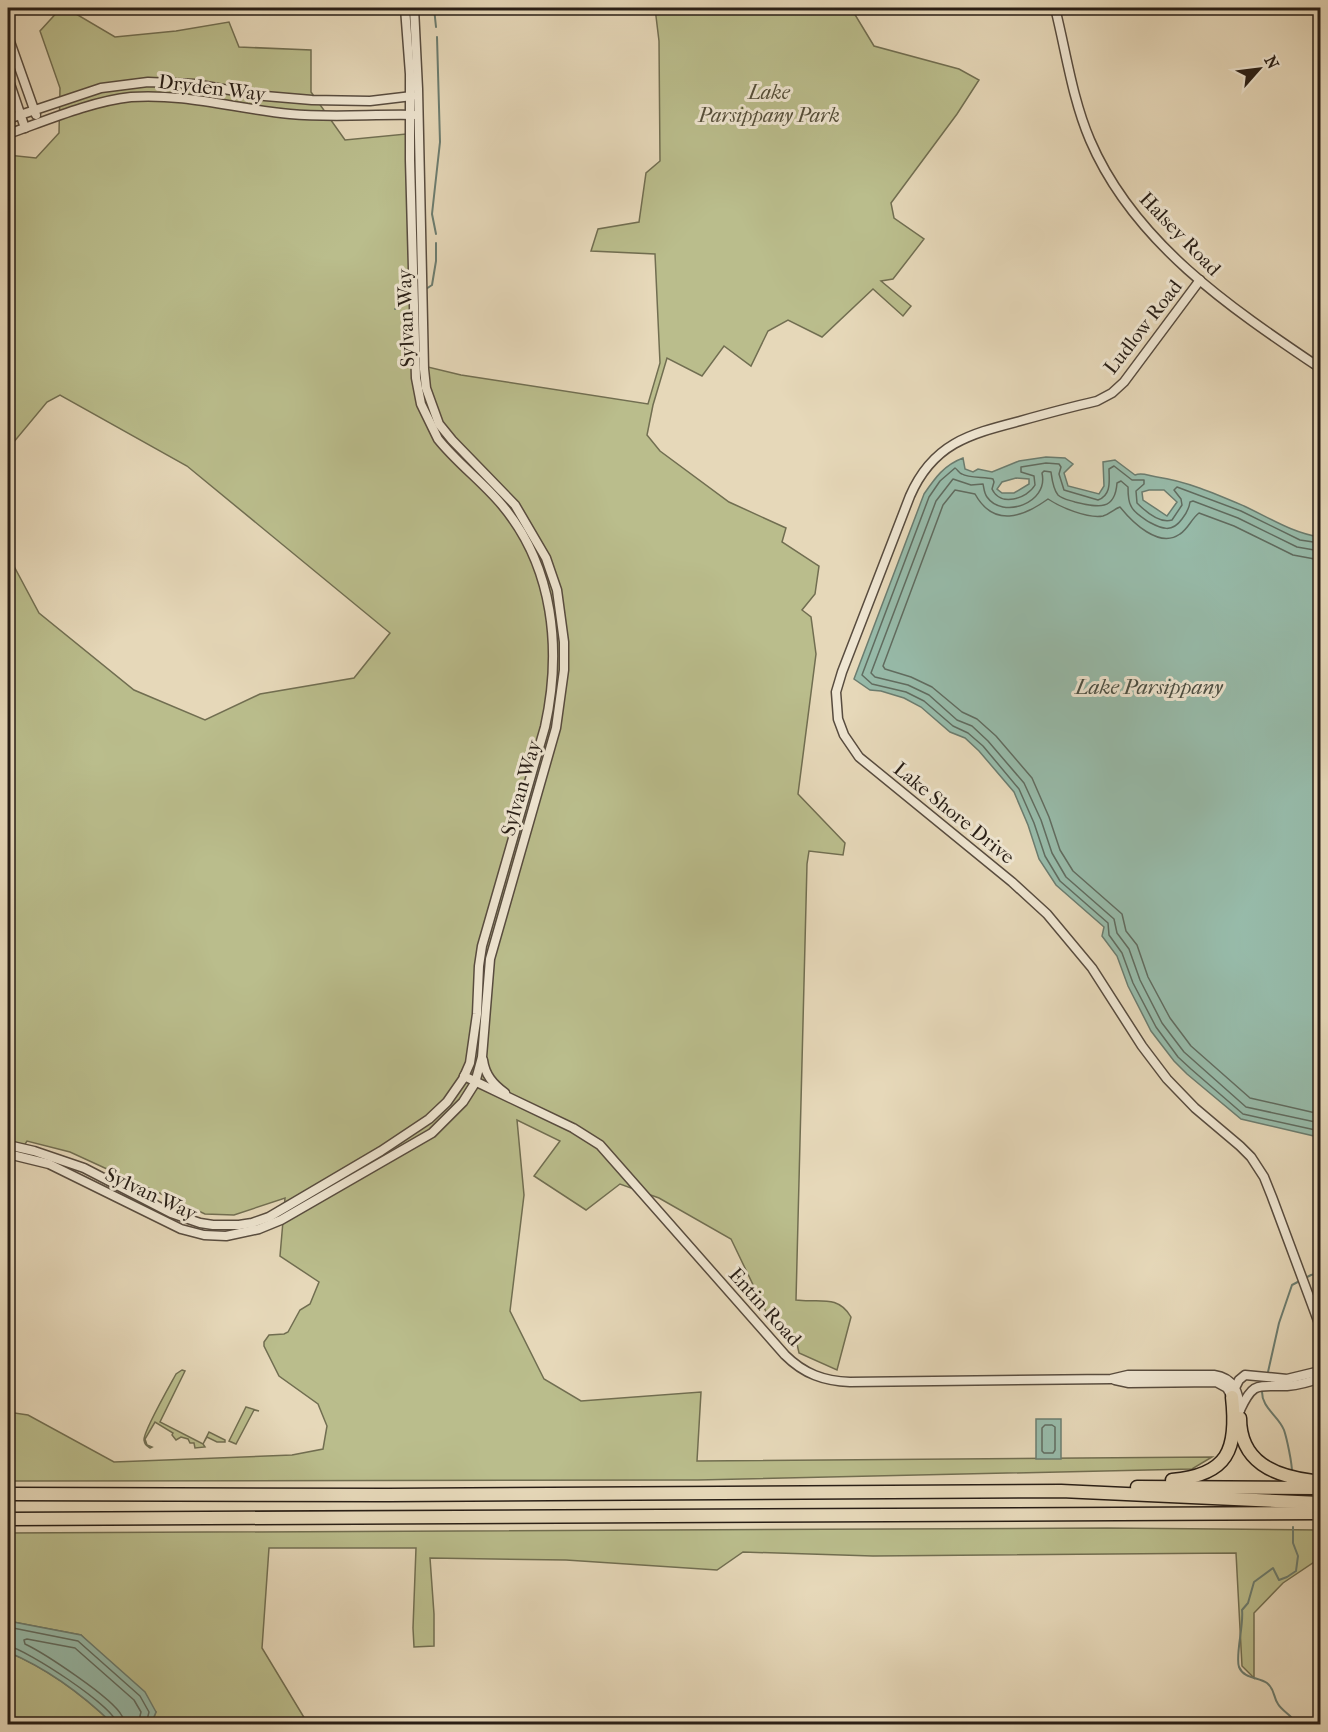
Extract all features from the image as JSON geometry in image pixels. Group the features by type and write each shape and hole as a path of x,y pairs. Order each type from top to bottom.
{"highway":[{"path":"1139,1487 1155,1481 1200,1476 1215,1468 1224,1458 1231,1443 1234,1392"},
{"path":"1240,1410 1241,1438 1247,1450 1256,1459 1278,1473 1320,1482"},
{"path":"1061,1491 1088,1486 1320,1488"},
{"path":"8,1494 399,1495 1061,1491 1320,1503"},
{"path":"9,1519 1299,1512 1320,1515"}],"street":[{"name":"Sylvan Way","path":"405,8 411,33"},
{"name":"Sylvan Way","path":"8,1145 84,1168 186,1219 213,1225 232,1226 252,1223 268,1217 432,1133 457,1109 475,1083 482,1050 490,959 556,728 564,670 564,642 557,590 546,558 515,505 439,424 426,388 420,359 416,238 411,33 414,8"},
{"name":"Halsey Road","path":"1055,8 1082,117 1104,168 1138,218 1200,280 1238,312 1320,368"},
{"path":"8,36 39,123"},
{"path":"8,78 25,128"},
{"name":"Dryden Way","path":"8,119 101,88 148,82 194,84 265,96 312,100 370,101 413,96"},
{"name":"Dryden Way","path":"8,134 101,103 153,96 188,98 292,114 414,115"},
{"name":"Ludlow Road","path":"1112,393 1137,366 1200,280"},
{"name":"Sylvan Way","path":"8,1155 48,1164 165,1222 197,1233 213,1236 259,1229 280,1220 429,1119 447,1102 464,1076 470,1063 474,1041 482,946 545,727 551,698 554,666 553,635 548,603 531,547 524,533 501,504 438,439 421,404 416,378 420,359"},
{"name":"Lake Shore Drive","path":"1112,393 1096,401 976,432 949,447 921,474 910,496 842,672 836,692 838,719 844,735 859,757 1025,893 1047,914 1076,946 1142,1046 1167,1079 1195,1108 1240,1146 1256,1164 1272,1197 1320,1326"},
{"path":"482,1050 485,1069 491,1082 512,1100"},
{"name":"Entin Road","path":"464,1076 573,1128 600,1145 785,1355 808,1373 824,1379 850,1382 1111,1379 1128,1383 1216,1382 1234,1392"},
{"path":"1240,1410 1238,1395 1234,1392 1239,1380 1245,1376 1287,1379 1320,1371"},
{"path":"1240,1410 1247,1395 1261,1385 1296,1385 1320,1378"}],"green space":[{"name":"Lake Parsippany Park","path":"61,8 66,8 115,37 176,31 229,22 239,47 311,50 311,92 345,140 406,134 411,363 461,375 648,404 660,363 655,254 591,251 598,229 639,222 646,173 660,161 659,41 655,8 777,8 778,11 851,8 874,46 959,69 979,80 957,114 891,203 894,218 924,239 893,279 881,281 911,306 903,316 873,289 822,337 788,320 768,331 751,366 724,346 702,376 667,358 647,435 660,451 729,502 786,528 782,542 819,566 815,594 802,610 811,617 816,654 798,794 845,843 843,855 809,851 807,864 796,1300 834,1302 846,1310 851,1317 837,1370 799,1353 795,1335 771,1322 731,1239 659,1198 620,1184 586,1210 534,1176 560,1141 517,1120 524,1195 510,1311 544,1379 581,1401 701,1392 697,1461 1212,1457 1192,1469 698,1480 8,1481 8,1412 28,1415 114,1462 292,1455 323,1449 327,1426 318,1404 279,1376 264,1346 269,1335 288,1332 300,1310 310,1304 319,1282 280,1256 285,1198 234,1215 205,1214 70,1152 27,1141 8,1170 8,555 39,613 134,690 205,720 260,694 354,678 390,633 187,466 60,395 47,402 8,449 8,155 36,158 59,133 60,88 40,31"},
{"path":"182,1370 185,1371 160,1422 205,1447 195,1448 194,1443 181,1437 176,1440 173,1433 155,1422 145,1439 147,1445 152,1447 150,1448 146,1445 144,1440 145,1435 176,1374"},
{"path":"246,1407 259,1411 254,1410 236,1444 229,1441"},
{"path":"209,1432 225,1440 225,1442 217,1442 207,1437 203,1444"},
{"path":"1107,1528 1320,1530 1320,1558 1283,1583 1254,1613 1254,1678 1242,1666 1236,1553 873,1556 743,1552 717,1570 566,1560 430,1558 434,1646 414,1647 416,1548 269,1548 262,1648 308,1724 151,1724 156,1712 81,1635 8,1621 8,1533"},
{"path":"8,1652 63,1683 113,1724 16,1724 8,1722"}],"water":[{"name":"Lake Parsippany","path":"1046,457 1065,458 1073,464 1064,473 1068,486 1099,494 1104,486 1103,462 1115,460 1135,475 1143,474 1190,485 1244,506 1291,529 1320,537 1320,1140 1318,1137 1241,1119 1187,1074 1151,1031 1128,986 1117,956 1102,936 1104,927 1056,885 1039,859 1014,792 965,738 950,732 921,707 904,698 870,690 854,679 924,494 932,483 945,468 963,458 965,469 973,472 978,469 992,472 1019,461","holes":["1016,478 1029,479 1029,484 1014,493 1002,493 997,489 1002,482","1164,490 1177,502 1167,516 1143,500 1142,492"]},
{"path":"1036,1419 1061,1419 1061,1459 1036,1459"},
{"path":"8,1621 81,1635 145,1692 156,1712 151,1724 113,1724 63,1683 8,1652"}],"waterway":[{"path":"434,8 436,27"},
{"path":"436,234 432,214 440,142 437,37"},
{"path":"426,289 432,285 436,243"},
{"path":"395,309 410,299"},
{"path":"1268,1372 1279,1323 1292,1285 1320,1273"},
{"path":"1262,1390 1264,1402 1284,1430 1292,1472"},
{"path":"1291,1717 1278,1704 1270,1685 1241,1671 1238,1656 1242,1610 1248,1603 1254,1582 1273,1568 1279,1580 1296,1571 1298,1556 1293,1543 1293,1527"}]}
